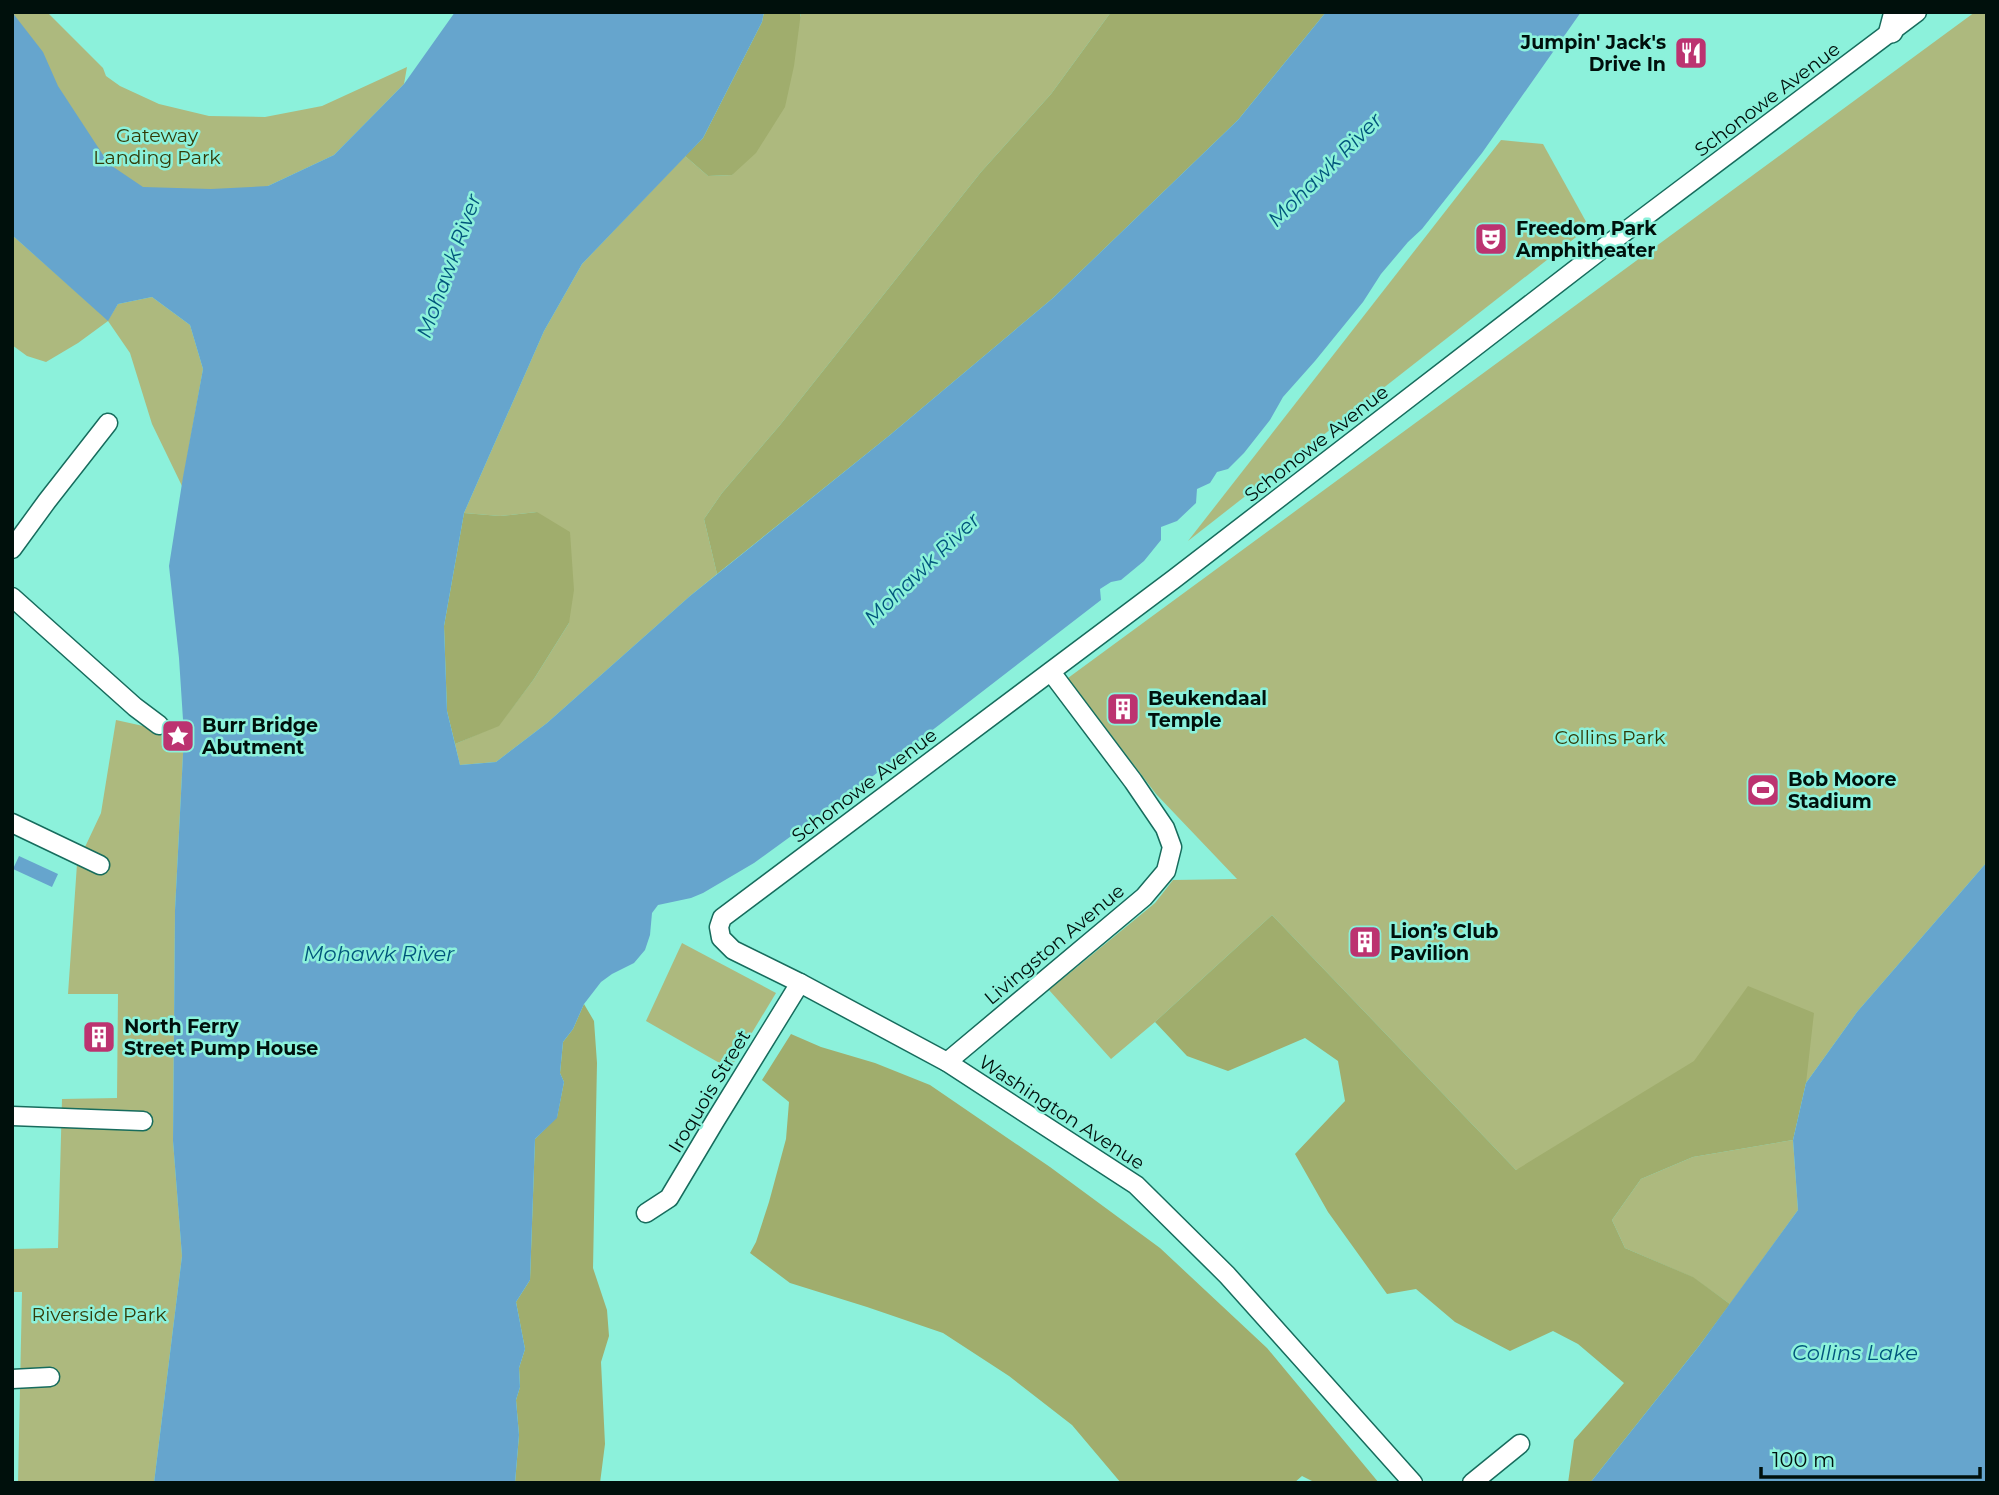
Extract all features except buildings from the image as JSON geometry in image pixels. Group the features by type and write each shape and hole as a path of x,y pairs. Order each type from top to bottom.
{"street":[{"name":"Schonowe Avenue","path":"739,904 1174,579 1894,22 1917,12"},
{"path":"12,549 108,424"},
{"path":"12,597 135,707 159,725"},
{"name":"Livingston Avenue","path":"947,1062 1143,897 1166,871 1172,847 1165,828 1051,671"},
{"path":"12,823 100,865"},
{"name":"Washington Avenue","path":"739,904 722,918 719,928 721,938 733,950 947,1062 1136,1185 1227,1276 1413,1483"},
{"name":"Iroquois Street","path":"646,1213 669,1198 800,983"},
{"path":"12,1116 143,1121"},
{"path":"12,1379 50,1377"},
{"path":"1472,1483 1520,1444"}],"green space":[{"name":"Gateway Landing Park","path":"12,12 47,12 103,68 106,76 120,86 159,104 209,116 265,117 322,106 407,67 404,84 334,155 134,252"},
{"path":"764,12 801,12 785,107 756,153 732,175 708,176 685,156 703,138 762,22"},
{"path":"801,12 1111,12 1051,94 981,172 780,425 722,493 704,519 717,574 547,723 496,762 460,765 455,744 499,725 534,679 569,623 537,512 500,516 464,513 544,331 582,264 685,156 708,176 732,175"},
{"path":"1111,12 1326,12 1238,120 1053,298 890,435 717,574 704,519 722,493 780,425 981,172 1051,94"},
{"name":"Collins Park","path":"1975,12 1987,12 1987,862 1857,1012 1806,1083 1516,1170 1272,915 1111,1059 1049,990 1155,903 1173,880 1237,879 1156,794 1068,678"},
{"path":"1501,140 1543,144 1589,227 1188,541"},
{"path":"12,235 108,320 118,304 152,297 190,325 203,369 182,486 152,424 130,353 108,321 46,362 27,356 12,345"},
{"path":"537,512 570,532 574,590 569,623 534,679 499,726 455,744 447,711 444,626 464,513 500,516"},
{"name":"Riverside Park","path":"116,720 184,735 175,910 173,1141 182,1256 154,1483 18,1483 22,1292 12,1292 12,1249 58,1248 62,1099 117,1098 118,994 68,994 77,864 101,813"},
{"path":"1272,915 1516,1170 1694,1061 1748,986 1814,1013 1806,1083 1793,1140 1693,1157 1641,1179 1612,1220 1625,1248 1693,1277 1730,1304 1590,1483 1568,1483 1574,1440 1624,1383 1578,1344 1553,1331 1510,1351 1455,1322 1416,1289 1387,1294 1328,1212 1295,1154 1345,1101 1338,1061 1305,1038 1228,1071 1187,1056 1155,1022"},
{"path":"682,943 776,993 730,1069 646,1021"},
{"path":"584,1004 594,1021 597,1063 593,1268 607,1310 609,1336 601,1362 605,1444 600,1483 515,1483 519,1435 516,1400 520,1387 519,1368 525,1349 516,1302 530,1280 535,1139 557,1117 564,1082 560,1073 563,1042 573,1029"},
{"path":"791,1034 930,1085 1050,1167 1160,1248 1267,1348 1379,1483 1316,1483 1302,1476 1294,1483 1121,1483 1072,1425 1009,1376 943,1333 790,1283 750,1253 769,1202 786,1139 789,1102 762,1080"},
{"path":"1793,1140 1798,1210 1730,1304 1692,1277 1625,1248 1612,1220 1641,1179 1693,1157"}],"water":[{"name":"Mohawk River","path":"12,12 43,52 58,86 109,164 143,187 211,189 268,186 334,155 404,84 455,12 764,12 762,22 703,138 582,264 544,331 464,513 444,626 447,711 460,765 496,762 547,723 690,596 890,435 1053,298 1238,120 1326,12 1581,12 1482,153 1283,397 1270,420 1244,453 1228,469 1217,472 1210,483 1197,489 1196,503 1177,521 1161,527 1161,540 1144,561 1121,580 1111,582 1100,589 1101,600 860,786 754,863 703,893 658,905 652,913 650,935 645,950 634,963 601,982 584,1004 573,1029 563,1042 560,1073 564,1082 557,1118 535,1139 530,1280 516,1302 525,1349 519,1368 520,1387 516,1400 519,1435 515,1483 154,1483 182,1256 173,1141 175,910 184,735 169,566 203,369 190,325 152,297 118,304 108,321 12,235"},
{"path":"19,856 58,874 52,887 13,869"},
{"name":"Collins Lake","path":"1987,862 1987,1483 1590,1483 1699,1346 1798,1210 1793,1140 1806,1083 1857,1012"}],"place":[{"name":"Jumpin' Jack's Drive In","path":"1691,53"},
{"name":"Freedom Park Amphitheater","path":"1491,239"},
{"name":"Beukendaal Temple","path":"1123,709"},
{"name":"Burr Bridge Abutment","path":"178,736"},
{"name":"Bob Moore Stadium","path":"1763,790"},
{"name":"Lion’s Club Pavilion","path":"1365,942"},
{"name":"North Ferry Street Pump House","path":"99,1037"}]}
